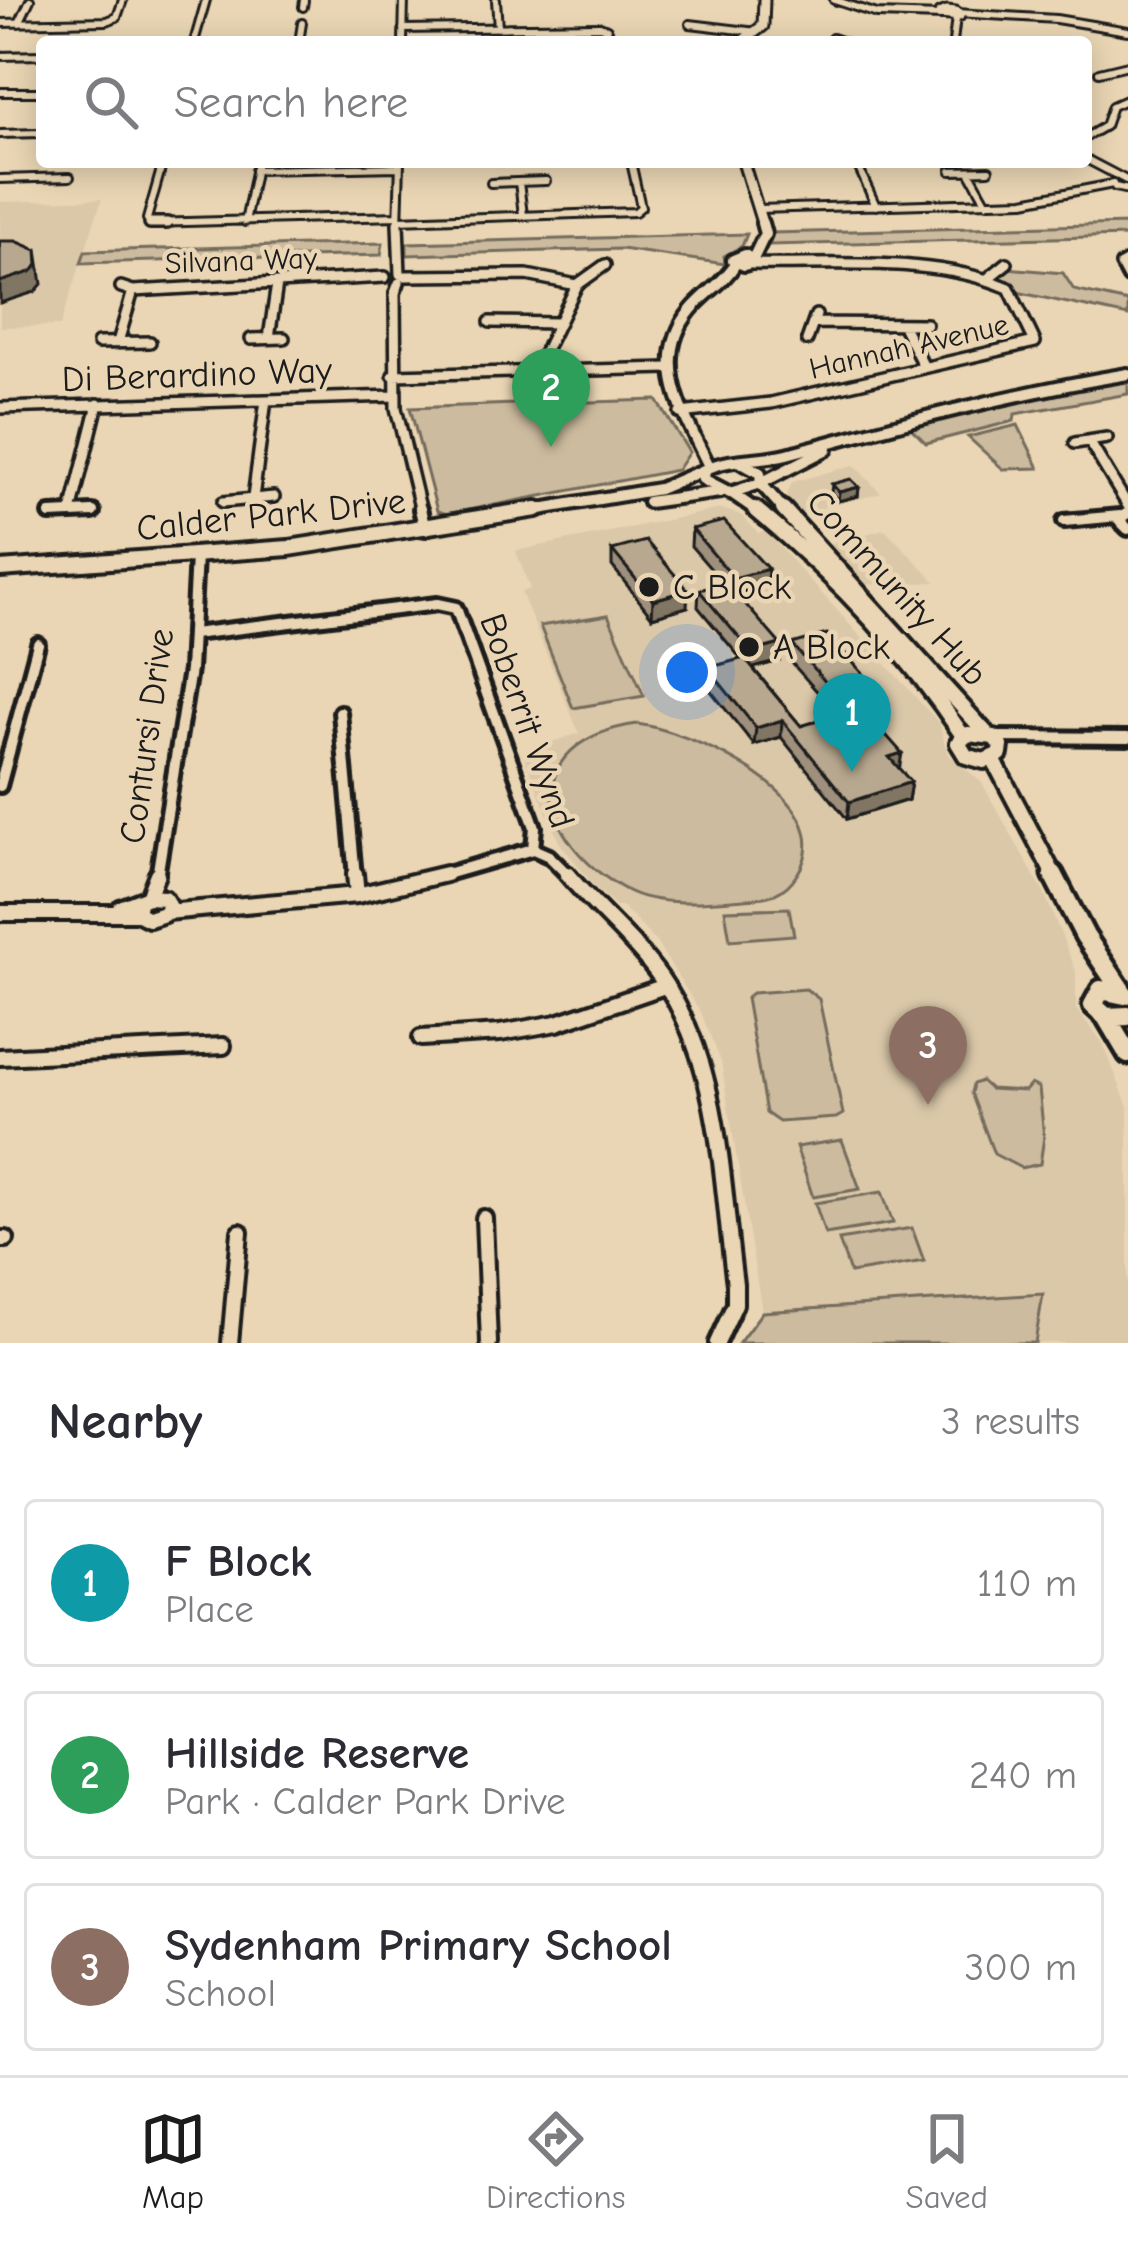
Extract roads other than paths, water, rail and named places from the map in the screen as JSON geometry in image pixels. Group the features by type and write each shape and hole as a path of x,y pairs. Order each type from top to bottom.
{"street":[{"path":"19,23 30,0"},
{"path":"0,23 112,20 123,0"},
{"path":"196,36 206,0"},
{"path":"403,36 404,0"},
{"path":"496,0 498,28"},
{"path":"834,0 877,14 1055,17 1128,31"},
{"path":"751,36 766,15 763,1"},
{"path":"300,36 302,23"},
{"path":"690,25 757,32"},
{"path":"404,29 607,29 609,36"},
{"path":"0,56 36,56"},
{"path":"1099,73 1128,64"},
{"path":"0,92 36,92"},
{"path":"1092,134 1110,124 1112,106 1128,99"},
{"path":"0,134 36,133"},
{"path":"1092,162 1122,184"},
{"path":"161,168 148,221 634,212 641,207 632,168"},
{"path":"245,221 256,168"},
{"path":"399,168 393,375 403,453 429,528"},
{"path":"726,493 703,479 708,467 682,415 669,368 674,337 684,319 748,261 764,236 754,195 746,187 744,168"},
{"path":"859,168 876,206"},
{"path":"951,171 989,170"},
{"path":"969,171 987,203"},
{"path":"0,179 70,177"},
{"path":"520,182 523,215"},
{"path":"491,183 546,182"},
{"path":"760,214 987,203 1122,184"},
{"name":"Hannah Avenue","path":"682,415 799,398 1035,342 1009,288 987,279 929,269 748,261"},
{"path":"1128,261 1120,265 1128,278"},
{"path":"987,279 1006,263"},
{"path":"544,370 542,357 577,285 605,265"},
{"name":"Silvana Way","path":"118,342 127,289 527,275 577,285"},
{"path":"269,338 277,284"},
{"path":"807,340 815,319 926,324"},
{"path":"490,322 558,323"},
{"path":"904,326 923,365"},
{"path":"251,339 284,338"},
{"path":"98,343 150,342"},
{"path":"393,375 669,368"},
{"path":"692,431 737,462 764,460 985,400 1128,374"},
{"name":"Di Berardino Way","path":"0,408 395,396"},
{"path":"254,499 266,400"},
{"path":"70,513 98,404"},
{"path":"761,484 858,433"},
{"path":"1075,443 1106,438"},
{"path":"1064,521 1125,517 1089,441"},
{"name":"Calder Park Drive","path":"0,569 193,556 429,528 658,492 708,467 737,462"},
{"name":"Community Hub","path":"737,462 756,468 761,484 869,600 991,748 1085,936 1125,995"},
{"name":"Calder Park Drive","path":"548,508 640,503 761,484"},
{"name":"Community Hub","path":"726,493 762,510 907,663 964,736 959,747 991,748"},
{"path":"223,502 274,496"},
{"path":"50,514 93,512"},
{"path":"797,547 813,543"},
{"name":"Contursi Drive","path":"154,904 193,634 193,556"},
{"path":"851,605 869,600"},
{"name":"Boberrit Wynd","path":"193,634 437,604 456,608 535,827 533,849 551,855 628,936 665,986 692,1036 711,1115 735,1284 736,1304 717,1343"},
{"path":"0,785 38,644"},
{"path":"340,712 357,896"},
{"path":"964,736 991,748 1128,738"},
{"path":"0,913 357,896 417,884 533,849"},
{"name":"Community Hub","path":"1085,936 1096,992 1093,1005 1106,1017"},
{"path":"421,1038 500,1033 557,1023 665,986"},
{"path":"1096,992 1106,989 1125,995"},
{"path":"1128,1016 1106,1017 1128,1054"},
{"path":"0,1057 223,1046"},
{"path":"484,1218 489,1343"},
{"path":"230,1343 240,1232"}],"place":[{"name":"Hillside Reserve","path":"551,447"},
{"name":"C Block","path":"649,587"},
{"name":"A Block","path":"749,647"},
{"name":"F Block","path":"852,772"},
{"name":"Sydenham Primary School","path":"928,1105"}]}
